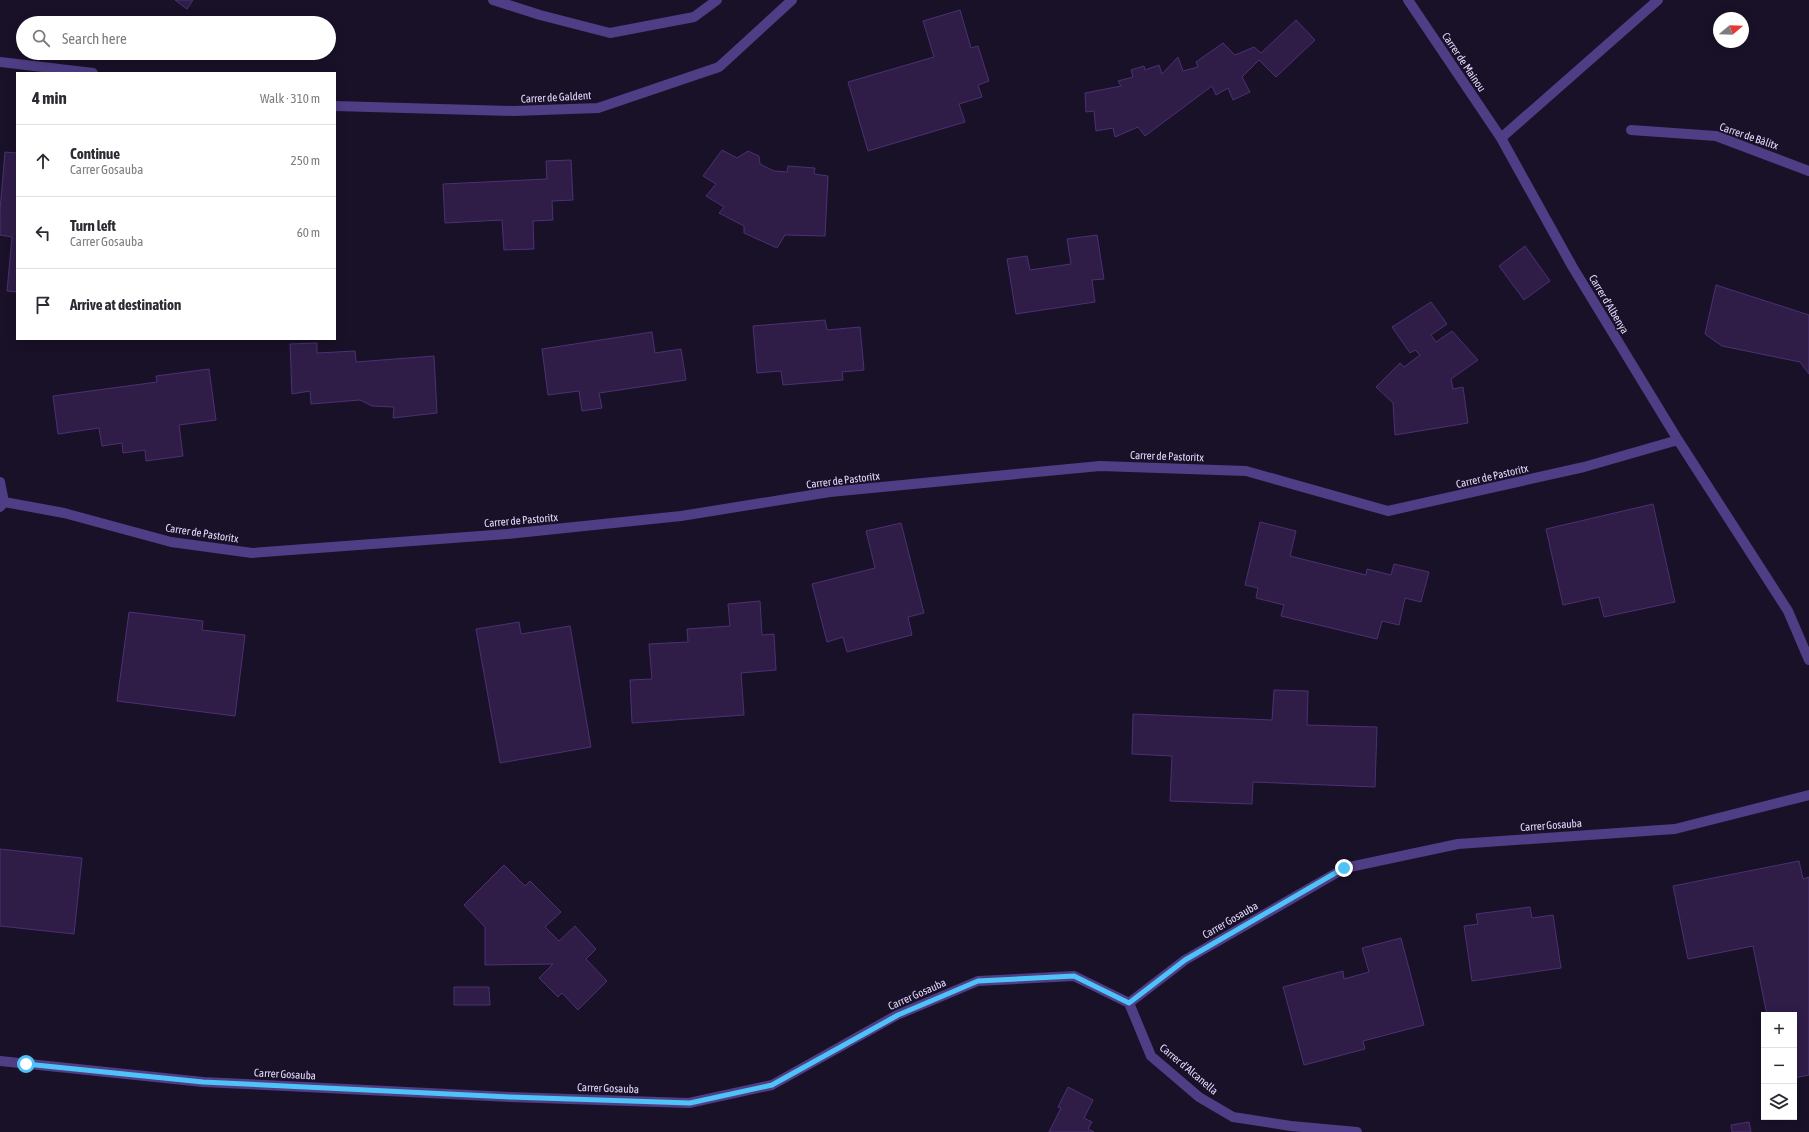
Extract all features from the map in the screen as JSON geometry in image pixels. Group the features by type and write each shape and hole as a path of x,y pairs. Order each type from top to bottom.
{"street":[{"path":"493,0 540,15 610,33 694,16 717,0"},
{"name":"Carrer de Galdent","path":"336,106 514,111 598,108 720,67 792,0"},
{"name":"Carrer de Mainou","path":"1408,0 1501,138"},
{"path":"1501,138 1658,0"},
{"path":"0,62 85,72"},
{"name":"Carrer de Bàlitx","path":"1630,130 1716,136 1809,171"},
{"name":"Carrer d'Albenya","path":"1501,138 1572,266 1678,440 1788,611 1809,660"},
{"name":"Carrer de Pastoritx","path":"2,504 64,513 171,542 252,553 539,530 681,516 830,492 1100,466 1246,470 1388,511 1584,467 1678,440"},
{"path":"0,482 2,504"},
{"name":"Carrer Gosauba","path":"0,1061 203,1082 510,1097 690,1103 772,1085 898,1015 978,981 1074,976 1129,1003 1185,960 1344,868 1458,844 1675,829 1809,795"},
{"name":"Carrer d'Alcanella","path":"1129,1003 1151,1056 1199,1097 1234,1117 1291,1126 1357,1132"}],"building":[{"path":"175,0 193,0 187,9"},
{"path":"960,10 971,48 978,46 989,81 978,85 982,97 959,104 965,122 868,151 848,82 934,57 923,21"},
{"path":"1296,20 1315,40 1276,77 1259,60 1242,77 1250,92 1233,100 1228,88 1216,95 1212,86 1145,136 1138,127 1115,137 1113,128 1096,131 1094,111 1086,112 1085,93 1121,86 1118,81 1133,77 1131,70 1144,66 1145,70 1159,65 1162,74 1178,57 1183,71 1198,67 1196,62 1223,43 1235,55 1254,47 1261,53"},
{"path":"722,150 737,158 748,151 759,156 760,164 774,171 787,172 788,166 815,168 814,174 828,176 825,236 785,235 777,248 744,233 744,226 719,213 724,207 706,196 716,184 703,176"},
{"path":"5,152 16,153 16,292 7,291 12,237 0,235 0,210"},
{"path":"571,160 573,200 552,201 553,220 533,221 534,249 504,250 502,220 445,223 443,184 547,179 546,161"},
{"path":"1097,235 1104,279 1092,280 1095,302 1016,314 1007,259 1027,256 1030,270 1071,264 1067,239"},
{"path":"1525,246 1550,281 1524,300 1499,266"},
{"path":"1716,285 1809,315 1809,374 1800,362 1722,346 1705,334"},
{"path":"1431,302 1447,324 1431,335 1436,342 1452,331 1478,360 1451,379 1453,389 1463,387 1468,423 1395,435 1393,403 1376,387 1400,363 1404,367 1420,355 1415,350 1410,353 1392,327"},
{"path":"825,320 827,330 860,327 864,370 842,372 843,380 783,385 781,371 757,373 753,326"},
{"path":"652,332 655,353 681,349 686,380 599,393 602,408 582,411 579,391 548,395 542,349"},
{"path":"317,343 317,353 355,351 356,362 434,356 437,413 393,418 394,407 372,406 360,400 311,404 310,391 292,394 290,344"},
{"path":"209,369 216,420 179,425 183,456 146,461 145,450 123,453 122,443 102,446 99,428 58,434 53,396 157,382 156,376"},
{"path":"1653,504 1675,602 1604,617 1599,597 1563,605 1546,529"},
{"path":"1260,522 1296,531 1290,556 1366,575 1367,569 1391,575 1394,564 1429,572 1421,602 1405,598 1399,625 1382,621 1377,639 1281,616 1284,605 1256,598 1258,588 1245,585"},
{"path":"901,523 924,613 908,617 912,635 847,652 843,637 827,642 812,584 875,568 866,531"},
{"path":"760,601 762,635 774,634 776,670 741,673 744,715 632,723 630,680 652,679 649,644 688,642 687,629 730,626 728,604"},
{"path":"129,612 203,621 202,630 245,635 235,716 117,701"},
{"path":"519,622 521,634 570,626 591,747 500,763 476,629"},
{"path":"1274,690 1308,691 1307,725 1377,727 1375,787 1253,782 1252,804 1170,801 1172,756 1132,754 1133,714 1272,720"},
{"path":"0,849 82,858 74,934 0,926"},
{"path":"1799,861 1803,879 1809,877 1809,1075 1797,1077 1797,1012 1766,1012 1753,946 1688,959 1673,886"},
{"path":"504,865 525,886 530,881 561,912 545,927 559,941 575,926 596,949 586,959 607,981 578,1010 562,993 558,997 539,978 553,964 485,965 485,927 464,905"},
{"path":"1530,907 1532,918 1553,915 1561,968 1472,981 1464,926 1478,924 1476,914"},
{"path":"1401,938 1424,1025 1363,1041 1365,1049 1304,1065 1283,987 1343,971 1344,979 1369,972 1362,948"},
{"path":"454,987 489,987 490,1005 454,1005"},
{"path":"1068,1087 1093,1100 1084,1118 1092,1122 1088,1129 1094,1132 1049,1132 1061,1108 1058,1107"},
{"path":"1749,1122 1751,1132 1732,1132 1731,1125"}],"route":[{"path":"26,1064 203,1082 510,1097 690,1103 772,1085 898,1015 978,981 1074,976 1129,1003 1185,960 1344,868"}]}
